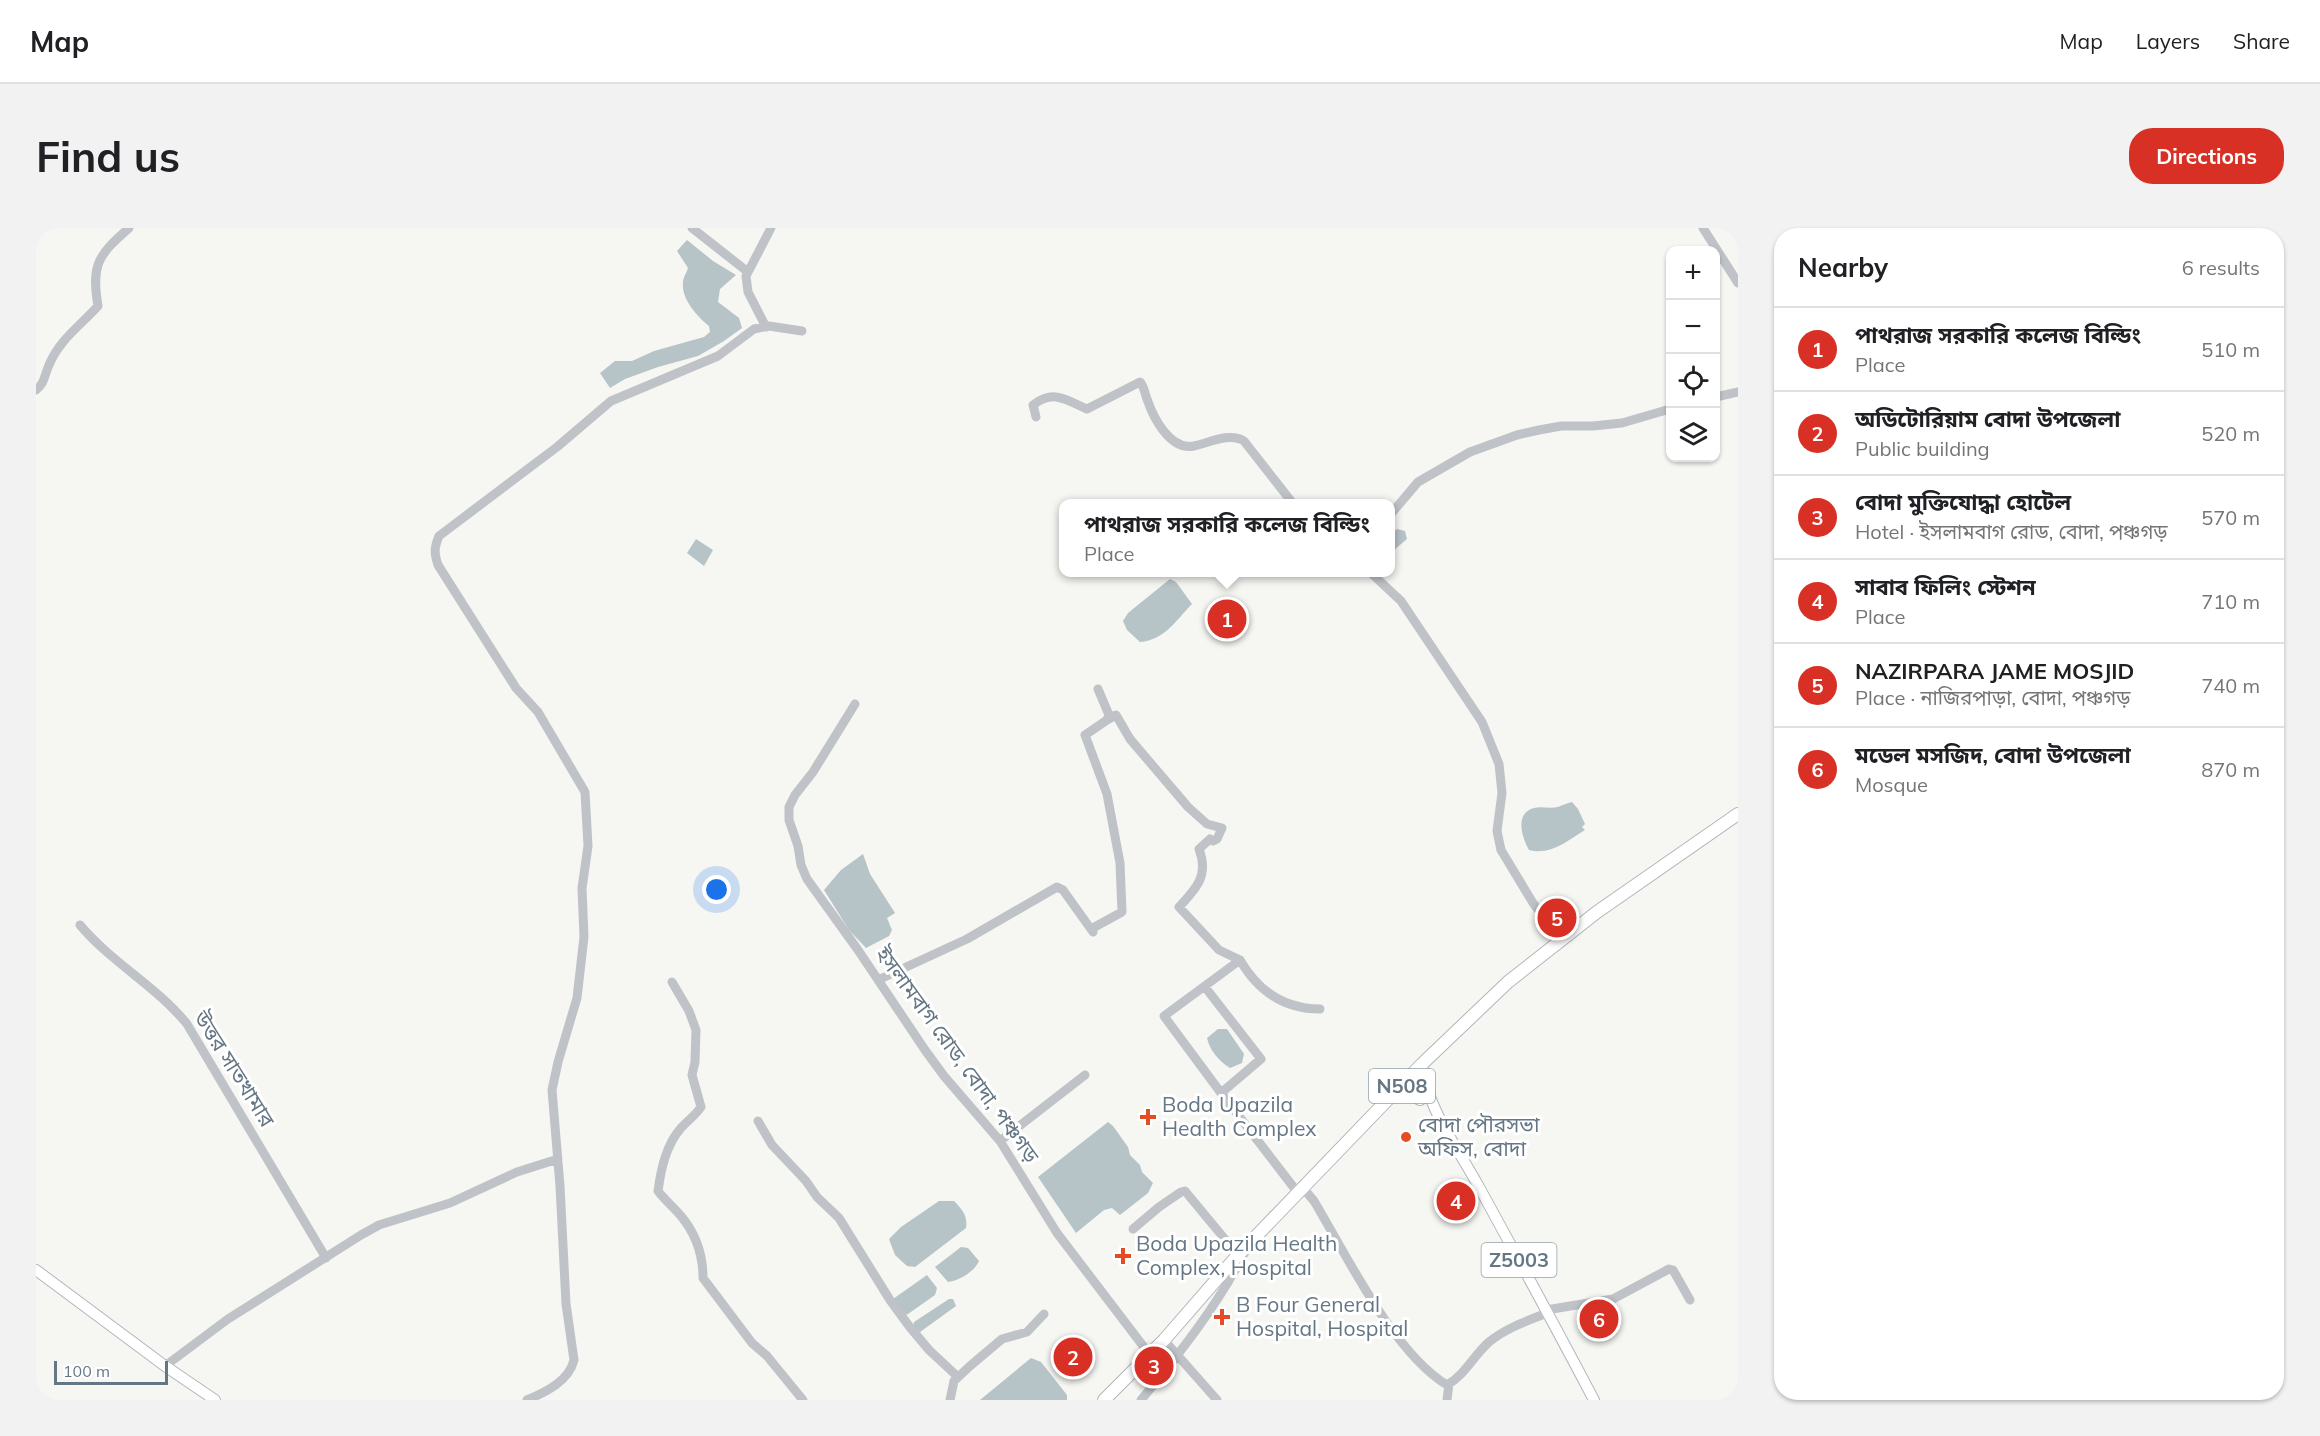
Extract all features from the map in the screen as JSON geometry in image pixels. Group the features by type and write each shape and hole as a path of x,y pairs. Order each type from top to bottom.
{"highway":[{"name":"N508","path":"1104,1400 1164,1340 1251,1241 1422,1064 1508,982 1597,912 1738,814"},
{"path":"1396,1092 1412,1094 1420,1099"}],"main road":[{"name":"Z5003","path":"1422,1064 1423,1078 1429,1097 1594,1400"},
{"name":"Z5003","path":"1410,1078 1413,1089 1420,1099 1442,1120"},
{"path":"36,1270 165,1366 215,1400"}],"street":[{"path":"36,390 43,385 49,364 70,332 98,306 94,280 100,258 129,228"},
{"path":"692,228 748,272"},
{"path":"766,327 748,292 746,276 771,228"},
{"path":"1703,228 1738,283"},
{"path":"527,1400 545,1392 566,1376 572,1369 574,1360 566,1304 552,1090 577,998 584,938 582,888 588,846 585,792 538,712 516,688 438,565 434,553 435,546 439,536 556,447 611,401 718,356 754,329 766,327 802,331"},
{"path":"1036,417 1033,405 1049,396 1057,396 1087,409 1140,382 1144,387 1146,398 1167,435 1179,444 1190,447 1217,439 1239,438 1244,441 1289,499"},
{"path":"1720,396 1738,392"},
{"path":"1395,509 1418,482 1470,452 1517,435 1539,430 1561,426 1622,423 1666,410"},
{"path":"1374,577 1401,602 1482,722 1499,764 1502,793 1497,831 1501,850 1533,903 1561,940"},
{"path":"1098,689 1109,715 1188,807 1207,824 1222,828 1217,839 1213,841 1210,839 1199,849 1204,867 1200,879 1191,895 1179,907 1219,950 1240,960 1256,983 1272,996 1301,1009 1320,1009"},
{"name":"ইসলামবাগ রোড, বোদা, পঞ্চগড়","path":"855,704 789,807 789,820 807,879 944,1076 1000,1141 1057,1233 1150,1355"},
{"path":"878,980 967,939 1057,887 1063,890 1092,931 1122,912 1120,863 1107,794 1085,735 1112,718"},
{"name":"উত্তর সাতখামার","path":"80,925 98,945 176,1011 187,1024 326,1258"},
{"path":"1240,960 1164,1016 1221,1093 1300,1191 1314,1201 1398,1338 1435,1378 1447,1385 1455,1381 1487,1343 1502,1332 1546,1311 1613,1299 1669,1269 1673,1270 1690,1300"},
{"path":"672,982 689,1011 696,1030 695,1062 692,1075 701,1107 694,1118 681,1128 663,1161 658,1191 681,1216 699,1244 703,1278 752,1343 767,1356 803,1400"},
{"path":"1205,987 1261,1059 1221,1093"},
{"path":"1000,1141 1085,1075"},
{"path":"758,1121 771,1145 839,1218 890,1300 909,1326 929,1350 957,1377"},
{"path":"165,1366 219,1325 380,1225 450,1203 517,1172 558,1159"},
{"path":"1133,1229 1167,1201 1185,1191 1238,1255"},
{"path":"1141,1400 1178,1355 1227,1286 1251,1241"},
{"path":"952,1397 954,1381 957,1377 1002,1339 1027,1332 1044,1314"},
{"path":"1164,1340 1217,1400"},
{"path":"1447,1400 1449,1384"}],"shaded area":[{"path":"687,240 713,261 736,275 720,289 718,302 739,318 742,328 698,356 625,379 610,388 600,373 615,361 632,361 654,351 704,337 710,332 709,326 687,301 683,288 683,280 688,268 677,251"},
{"path":"1395,531 1405,531 1407,539 1395,549"},
{"path":"696,539 713,550 704,566 687,553"},
{"path":"1170,579 1176,582 1192,604 1163,633 1140,642 1127,630 1123,621 1128,613"},
{"path":"1572,802 1585,824 1582,827 1585,830 1551,849 1529,850 1521,826 1524,815 1534,808 1555,808"},
{"path":"863,854 870,874 895,913 887,918 892,930 889,936 866,948 849,930 824,890 841,870"},
{"path":"1218,1029 1227,1029 1244,1054 1242,1063 1230,1068 1213,1051 1207,1038"},
{"path":"1108,1122 1128,1147 1130,1155 1140,1165 1142,1172 1153,1183 1148,1193 1120,1215 1112,1208 1104,1210 1076,1233 1038,1177"},
{"path":"939,1201 954,1201 960,1207 966,1220 966,1228 915,1267 907,1266 895,1255 889,1239 901,1227"},
{"path":"961,1247 968,1248 979,1261 966,1275 948,1282 935,1267"},
{"path":"927,1275 937,1288 935,1295 904,1315 893,1299"},
{"path":"949,1299 953,1299 956,1306 920,1332 913,1327 914,1322"},
{"path":"1031,1358 1041,1362 1067,1395 1067,1400 980,1400"}],"place":[{"name":"পাথরাজ সরকারি কলেজ বিল্ডিং","path":"1227,619"},
{"name":"NAZIRPARA JAME MOSJID","path":"1557,918"},
{"name":"Boda Upazila Health Complex","path":"1148,1117"},
{"name":"বোদা পৌরসভা অফিস, বোদা","path":"1406,1137"},
{"name":"সাবাব ফিলিং স্টেশন","path":"1456,1201"},
{"name":"Boda Upazila Health Complex, Hospital","path":"1123,1256"},
{"name":"B Four General Hospital, Hospital","path":"1222,1317"},
{"name":"মডেল মসজিদ, বোদা উপজেলা","path":"1599,1319"},
{"name":"অডিটোরিয়াম বোদা উপজেলা","path":"1073,1357"},
{"name":"বোদা মুক্তিযোদ্ধা হোটেল","path":"1154,1366"}]}
